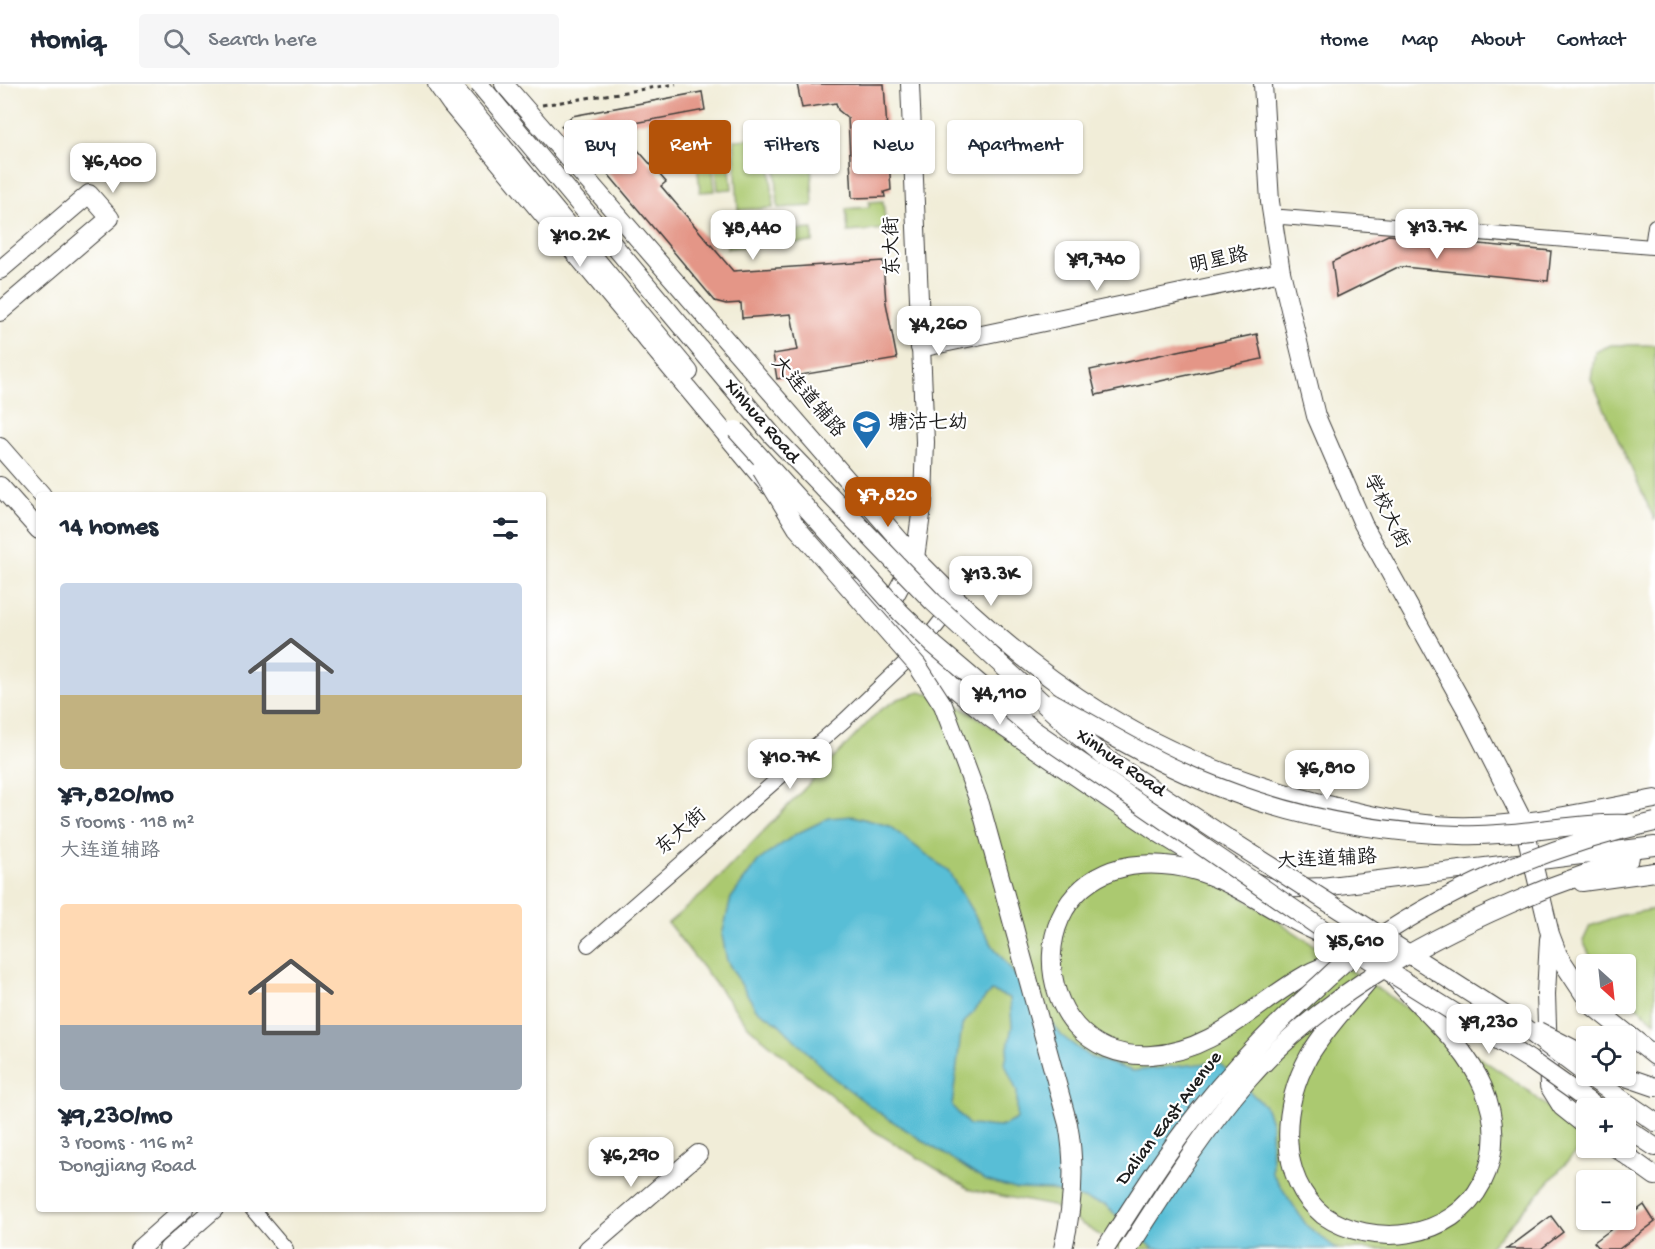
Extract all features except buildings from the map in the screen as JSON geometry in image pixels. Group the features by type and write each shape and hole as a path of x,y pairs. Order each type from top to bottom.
{"main road":[{"name":"大连道辅路","path":"437,84 457,112 720,430 951,686 992,718 1149,826 1206,862 1277,889 1322,887 1534,863 1655,846"},
{"name":"Xinhua Road","path":"451,84 736,430 901,613 983,688 1077,762 1337,939"},
{"name":"Xinhua Road","path":"479,84 773,436 984,652 1107,759 1522,1026"},
{"name":"大连道辅路","path":"504,84 915,558 957,601 1033,668 1090,707 1148,741 1250,783 1393,821 1454,826 1523,821 1655,799"},
{"name":"东大街","path":"885,614 915,558 923,500 924,453 910,84"},
{"name":"学校大街","path":"1263,84 1273,222 1281,272 1316,416 1363,524 1467,711 1523,821 1550,934"},
{"path":"0,270 89,194 110,218 0,312"},
{"name":"明星路","path":"920,348 1281,272"},
{"path":"736,430 796,528 931,683 957,737 980,804 1068,1124 1073,1156 1073,1189 1063,1249"},
{"path":"0,447 39,492"},
{"path":"0,486 36,527"},
{"path":"1029,690 1134,748 1197,779 1259,802 1318,818 1392,830 1460,835 1533,832 1582,824 1648,824"},
{"name":"Dalian East Avenue","path":"1105,1249 1178,1140 1220,1086 1288,1013 1351,957 1402,922 1484,880 1571,846 1648,824"},
{"name":"Dalian East Avenue","path":"1128,1249 1207,1131 1248,1081 1320,1012 1371,978 1456,929 1598,868 1655,851"},
{"path":"1351,957 1306,975 1226,1029 1204,1041 1153,1055 1139,1056 1113,1049 1082,1029 1072,1018 1056,992 1050,965 1051,946 1058,924 1079,892 1107,873 1138,865 1172,865 1197,871 1240,891 1297,923 1337,939 1395,978 1530,1060 1584,1098"},
{"path":"1550,887 1655,872"},
{"path":"1550,934 1558,955 1576,982"},
{"path":"1550,934 1546,994 1549,1086 1562,1107 1576,1118"},
{"path":"1371,978 1309,1058 1294,1091 1288,1125 1288,1149 1293,1172 1307,1197 1322,1215 1359,1234 1396,1239 1432,1230 1466,1207 1488,1171 1495,1130 1488,1100 1472,1066 1450,1036 1395,978"},
{"path":"1602,1014 1655,1056"},
{"path":"1522,1026 1544,1033 1576,1050"},
{"path":"1522,1026 1576,1066"},
{"path":"1636,1080 1655,1087"},
{"path":"1604,1086 1655,1122"},
{"path":"1636,1135 1655,1147"},
{"path":"588,1249 698,1154"},
{"path":"1630,1158 1655,1176"},
{"path":"139,1249 181,1212"},
{"path":"168,1249 211,1212"}],"street":[{"path":"1273,222 1282,217 1652,247 1655,226"},
{"name":"东大街","path":"588,945 845,720 917,651 957,601"},
{"path":"255,1212 286,1249"}],"path":[{"path":"525,108 676,84"}],"green space":[{"path":"743,139 743,174 771,174 773,208 738,210 734,140"},
{"path":"698,174 713,174 715,191 700,192"},
{"path":"716,174 731,174 732,189 718,190"},
{"path":"776,174 812,174 813,206 778,208"},
{"path":"883,201 886,229 848,232 846,209 869,207 869,202"},
{"path":"813,229 813,242 776,245 775,231"},
{"path":"764,232 765,245 727,248 727,234"},
{"path":"1611,345 1655,345 1655,521 1591,379 1595,352"},
{"path":"920,692 947,699 974,715 1526,1089 1576,1131 1576,1152 1488,1249 1122,1249 1053,1206 971,1190 874,1131 749,1027 668,923 706,891 880,710 898,699"},
{"path":"1655,909 1655,1022 1636,1006 1636,954 1589,954 1583,941 1590,926 1618,916"}],"water":[{"path":"853,816 889,826 948,871 993,946 1062,1036 1090,1057 1133,1071 1218,1062 1265,1106 1271,1122 1272,1173 1307,1226 1337,1249 1154,1249 1105,1205 1050,1190 1015,1189 984,1180 878,1112 831,1076 777,1022 756,1009 727,961 722,935 731,898 758,861 796,834 829,818","holes":["991,991 1010,998 1012,1026 1005,1064 1017,1092 1017,1119 1000,1127 969,1125 952,1106 962,1025"]}],"place":[{"name":"塘沽七幼","path":"867,450"}]}
